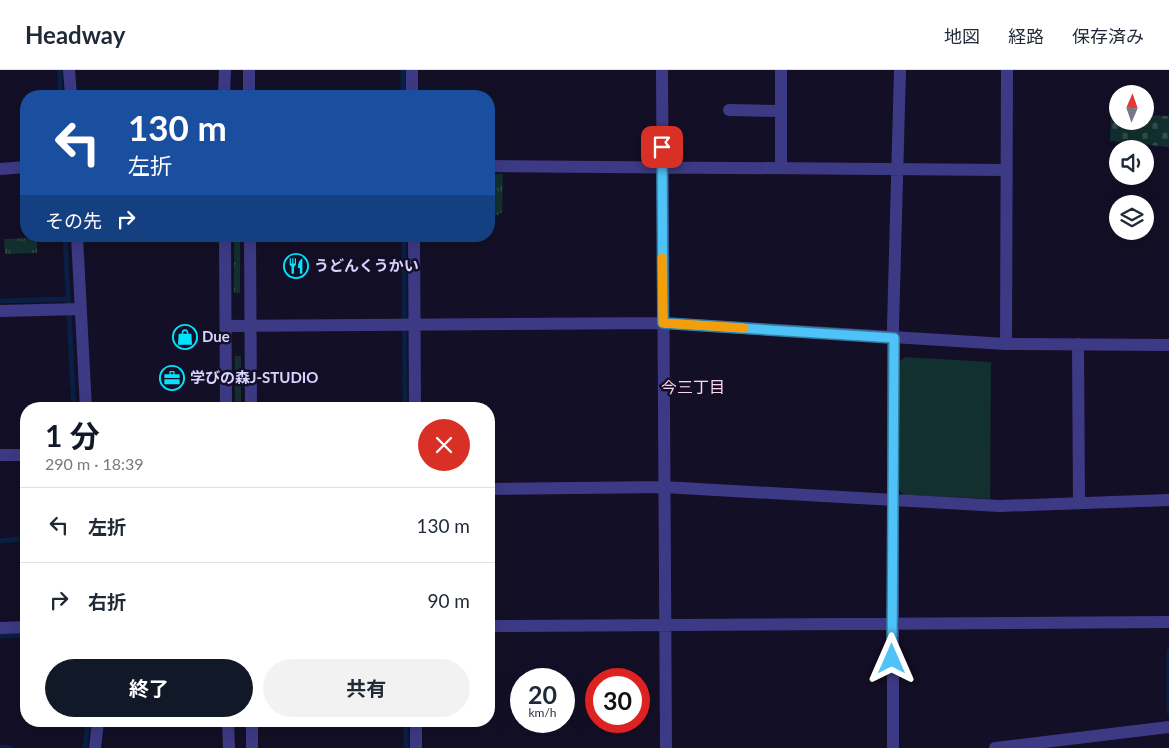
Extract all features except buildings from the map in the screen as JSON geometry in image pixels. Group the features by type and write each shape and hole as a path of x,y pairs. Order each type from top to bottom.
{"street":[{"path":"70,70 71,90"},
{"path":"224,90 225,70"},
{"path":"249,70 249,90"},
{"path":"412,70 412,90"},
{"path":"662,70 666,748"},
{"path":"781,70 781,168"},
{"path":"893,748 892,500 900,70"},
{"path":"1006,344 1007,70"},
{"path":"729,110 781,111"},
{"path":"495,166 1006,170"},
{"path":"0,169 20,167"},
{"path":"77,242 72,309 85,402"},
{"path":"226,242 226,402"},
{"path":"250,242 251,402"},
{"path":"414,242 408,324 414,402"},
{"path":"0,311 72,309"},
{"path":"226,326 663,323 1006,344 1169,345"},
{"path":"1078,344 1079,503"},
{"path":"0,455 20,454"},
{"path":"495,489 663,487 1000,506 1167,500"},
{"path":"495,626 1167,622"},
{"path":"0,628 20,627"},
{"path":"95,748 97,727"},
{"path":"228,727 229,748"},
{"path":"252,727 252,748"},
{"path":"416,727 416,748"},
{"path":"995,748 1169,727"}],"green space":[{"path":"1154,115 1169,116 1169,147 1154,145 1154,140 1110,140 1110,130 1154,130"},
{"path":"495,174 503,174 502,213 499,213 499,215 495,215"},
{"path":"4,239 20,239 20,242 37,242 37,253 5,254"},
{"path":"234,242 240,242 240,293 234,293"},
{"path":"235,356 241,356 241,402 235,402"},
{"path":"905,357 991,362 990,499 904,495 899,490 899,362"}],"waterway":[{"path":"60,70 60,90"},
{"path":"403,70 403,90"},
{"path":"65,242 74,402"},
{"path":"404,242 405,402"},
{"path":"0,301 68,299"},
{"path":"0,541 20,539"},
{"path":"0,636 20,635"},
{"path":"1169,651 1169,712"},
{"path":"85,748 87,727"},
{"path":"406,727 406,748"},
{"path":"0,747 11,748"}],"slow traffic":[{"path":"662,258 663,323 744,328"}],"place":[{"name":"うどんくうかい","path":"296,266"},
{"name":"Due","path":"185,337"},
{"name":"学びの森J-STUDIO","path":"172,378"}],"district":[{"name":"今三丁目","path":"693,387"}],"route":[{"path":"662,147 663,323 894,338 892,659"}]}
